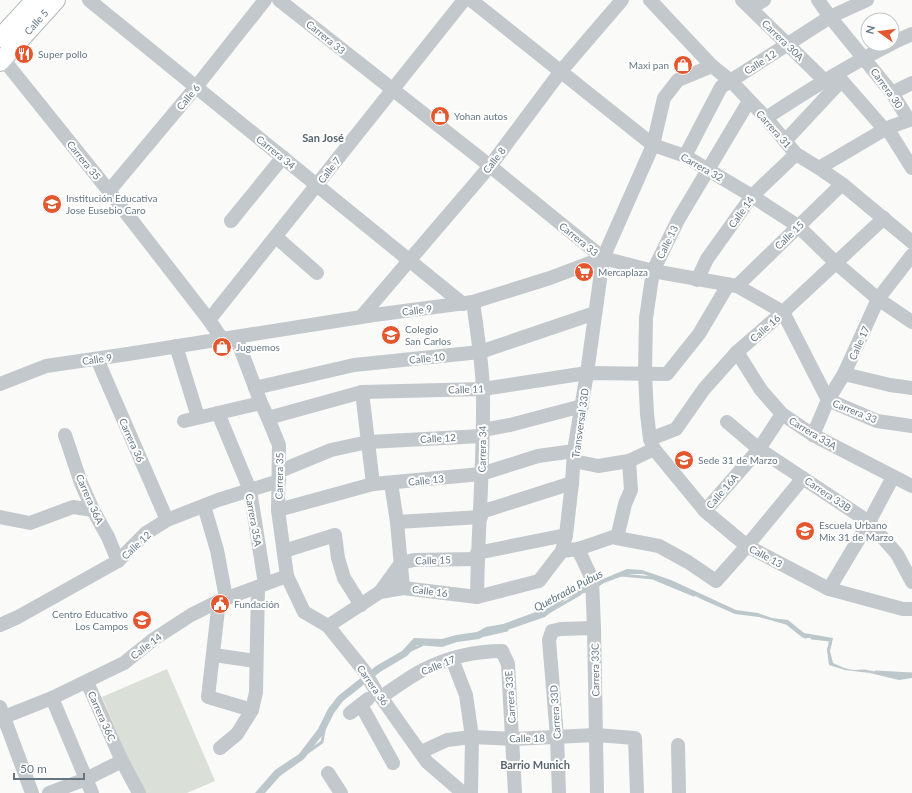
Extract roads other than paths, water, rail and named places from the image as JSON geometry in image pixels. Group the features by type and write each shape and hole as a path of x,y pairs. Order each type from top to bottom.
{"main road":[{"name":"Calle 5","path":"0,38 36,0"},
{"name":"Calle 5","path":"1,60 56,0"}],"street":[{"name":"Carrera 34","path":"89,0 409,260 468,303 480,352 483,389 481,515 477,556 477,597"},
{"name":"Calle 6","path":"109,191 196,87 265,0"},
{"name":"Carrera 33","path":"279,0 490,166 603,258 653,271 733,286 783,312 828,400 878,421 912,426"},
{"name":"Calle 7","path":"209,320 464,0"},
{"name":"Carrera 32","path":"471,0 653,145 685,156 752,196 798,226 878,299 912,322"},
{"name":"Calle 8","path":"361,317 490,166 561,71 622,0"},
{"name":"Carrera 31","path":"650,0 712,66 731,81 766,118 796,154 842,184 912,242"},
{"path":"746,4 764,0"},
{"name":"Carrera 30","path":"818,0 830,17 892,92 911,119"},
{"name":"Calle 12","path":"685,156 721,86 830,17 867,0"},
{"name":"Carrera 30A","path":"746,4 788,44 834,78 886,129 912,168"},
{"path":"900,40 912,34"},
{"path":"766,118 834,78 864,57 874,52"},
{"name":"Carrera 35","path":"1,60 109,191 222,339"},
{"path":"603,258 653,145 664,98 678,80 712,66"},
{"path":"785,140 834,78"},
{"path":"892,92 912,83"},
{"name":"Calle 13","path":"749,101 678,220 653,271 646,318 645,374 647,414 652,444 705,511 747,546 829,589 903,609 912,609"},
{"path":"819,168 886,129 911,119"},
{"name":"Calle 14","path":"697,280 707,259 752,196 796,154"},
{"path":"231,221 284,157"},
{"name":"Calle 15","path":"667,374 699,334 733,286 842,184"},
{"name":"Calle 16","path":"652,444 676,429 704,389 737,352 783,312 884,218"},
{"path":"276,237 317,273"},
{"name":"Calle 17","path":"813,435 828,400 844,374 878,299 912,255"},
{"name":"Calle 9","path":"0,384 46,366 361,317 468,303 550,278 603,258"},
{"name":"Transversal 33D","path":"539,581 562,550 566,535 574,456 603,258"},
{"name":"Calle 10","path":"255,388 354,366 480,352 595,313"},
{"name":"Carrera 35","path":"236,337 255,388 279,445 278,510 287,576"},
{"path":"176,346 191,419 261,403"},
{"name":"Carrera 33A","path":"737,352 761,390 782,414 813,435 912,486"},
{"name":"Carrera 36","path":"97,359 167,520"},
{"name":"Calle 11","path":"268,418 362,392 483,389 587,373 667,374"},
{"path":"844,374 890,385 912,388"},
{"path":"362,392 374,484"},
{"name":"Calle 12","path":"0,625 18,617 118,561 146,533 167,520 250,490 332,450 368,442 482,433 582,406"},
{"name":"Carrera 35A","path":"218,413 250,490 261,586 256,661 256,692 252,710 237,734 220,748"},
{"name":"Calle 16A","path":"705,511 759,449 782,414"},
{"name":"Carrera 33B","path":"727,422 759,449 869,522 897,554 912,582"},
{"name":"Carrera 36A","path":"65,435 93,510 108,537 118,561"},
{"name":"Calle 13","path":"278,510 374,484 481,474 538,456 574,456 598,466 630,460 652,444"},
{"path":"617,538 631,490 630,460"},
{"path":"829,589 869,522 893,477"},
{"path":"562,550 578,549 613,537 659,546 688,562 716,581 803,478"},
{"path":"73,507 82,483"},
{"path":"391,483 397,522 403,588"},
{"path":"397,522 481,515 572,483"},
{"path":"204,506 217,550 222,599 208,697 252,710"},
{"path":"0,517 30,523 73,507 93,510"},
{"path":"284,551 335,535 338,558 344,578 360,605"},
{"name":"Calle 15","path":"380,592 401,563 414,560 477,556 566,535"},
{"name":"Carrera 33C","path":"578,549 592,590 597,793"},
{"name":"Calle 14","path":"2,712 52,698 87,682 124,663 154,639 191,615 222,599 287,576"},
{"name":"Carrera 36","path":"287,576 304,612 328,626 374,687 427,762 463,793"},
{"name":"Calle 16","path":"328,626 380,592 403,588 477,597 539,581"},
{"name":"Carrera 33D","path":"559,793 557,737 549,640 552,631 561,629 594,628"},
{"name":"Calle 17","path":"393,763 355,709 374,687 452,659 484,651 502,651"},
{"name":"Carrera 33E","path":"502,651 508,664 515,793"},
{"path":"214,655 256,661"},
{"path":"452,659 466,695 472,737 471,793"},
{"name":"Carrera 36C","path":"87,682 122,761 139,793"},
{"path":"52,698 92,793"},
{"path":"2,712 32,793"},
{"name":"Calle 18","path":"421,752 447,740 472,737 513,739 596,735 635,738 637,793"},
{"path":"678,744 678,793"},
{"path":"49,793 86,779 122,761"},
{"path":"328,774 341,793"}],"waterway":[{"name":"Quebrada Pubus","path":"621,575 653,578 694,595"},
{"name":"Quebrada Pubus","path":"547,613 580,594"},
{"name":"Quebrada Pubus","path":"788,624 806,637"},
{"name":"Quebrada Pubus","path":"485,635 507,630"},
{"name":"Quebrada Pubus","path":"812,638 830,640 830,644"},
{"name":"Quebrada Pubus","path":"411,650 422,645"},
{"name":"Quebrada Pubus","path":"876,672 912,674"},
{"name":"Quebrada Pubus","path":"308,752 322,742 324,731"}],"place":[{"name":"Super pollo","path":"24,54"},
{"name":"Maxi pan","path":"683,65"},
{"name":"Yohan autos","path":"440,116"},
{"name":"Institución Educativa Jose Eusebio Caro","path":"52,204"},
{"name":"Mercaplaza","path":"584,272"},
{"name":"Colegio San Carlos","path":"391,335"},
{"name":"Juguemos","path":"222,347"},
{"name":"Sede 31 de Marzo","path":"684,460"},
{"name":"Escuela Urbano Mix 31 de Marzo","path":"805,531"},
{"name":"Fundación","path":"220,604"},
{"name":"Centro Educativo Los Campos","path":"142,620"}],"district":[{"name":"San José","path":"323,137"},
{"name":"Barrio Munich","path":"535,764"}]}
